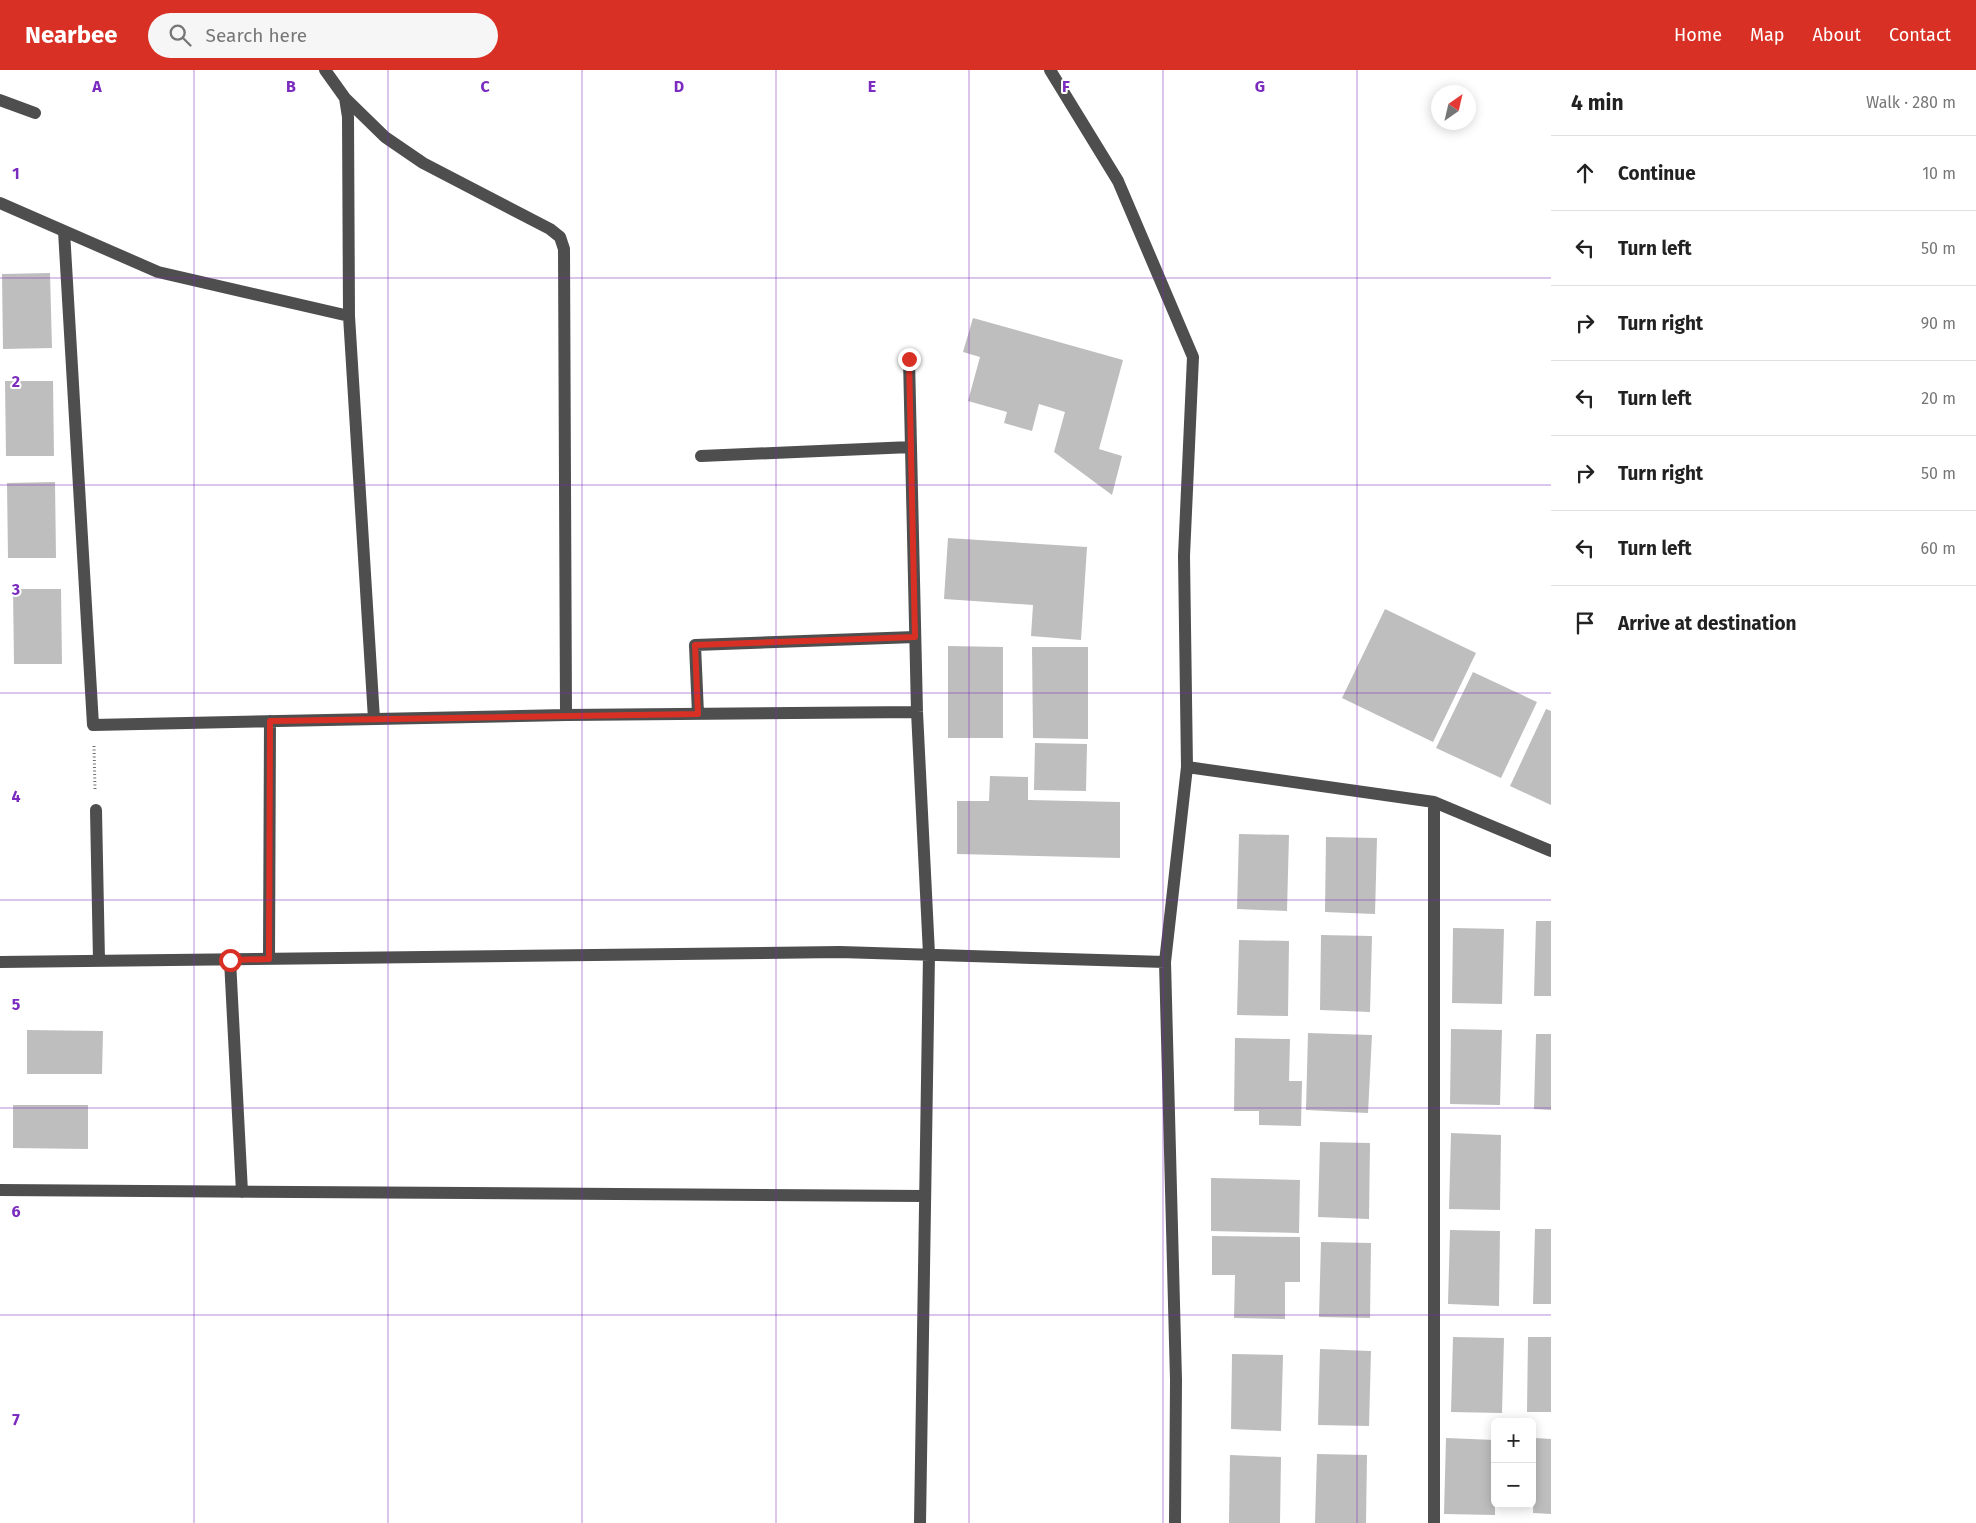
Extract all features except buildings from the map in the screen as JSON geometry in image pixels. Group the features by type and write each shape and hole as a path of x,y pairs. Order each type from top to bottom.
{"street":[{"path":"325,70 345,98 393,142 423,163 550,229 560,237 564,249 566,715"},
{"path":"1050,70 1118,181 1193,358 1184,556 1187,768 1165,962 1176,1380 1175,1523"},
{"path":"345,98 348,117 349,316 374,719"},
{"path":"0,100 35,113"},
{"path":"0,203 158,272 349,316"},
{"path":"64,231 93,725 566,715 917,712"},
{"path":"909,359 917,712 928,954 920,1523"},
{"path":"701,456 911,447"},
{"path":"698,714 695,645 915,637"},
{"path":"269,959 270,721"},
{"path":"1187,768 1434,802 1551,851"},
{"path":"1434,802 1434,1523"},
{"path":"96,810 99,961"},
{"path":"0,962 840,952 1165,962"},
{"path":"230,960 242,1192"},
{"path":"0,1190 925,1196"}],"path":[{"path":"93,725 96,810"}],"route":[{"path":"230,960 269,959 270,721 698,714 695,645 915,637 909,359"}]}
